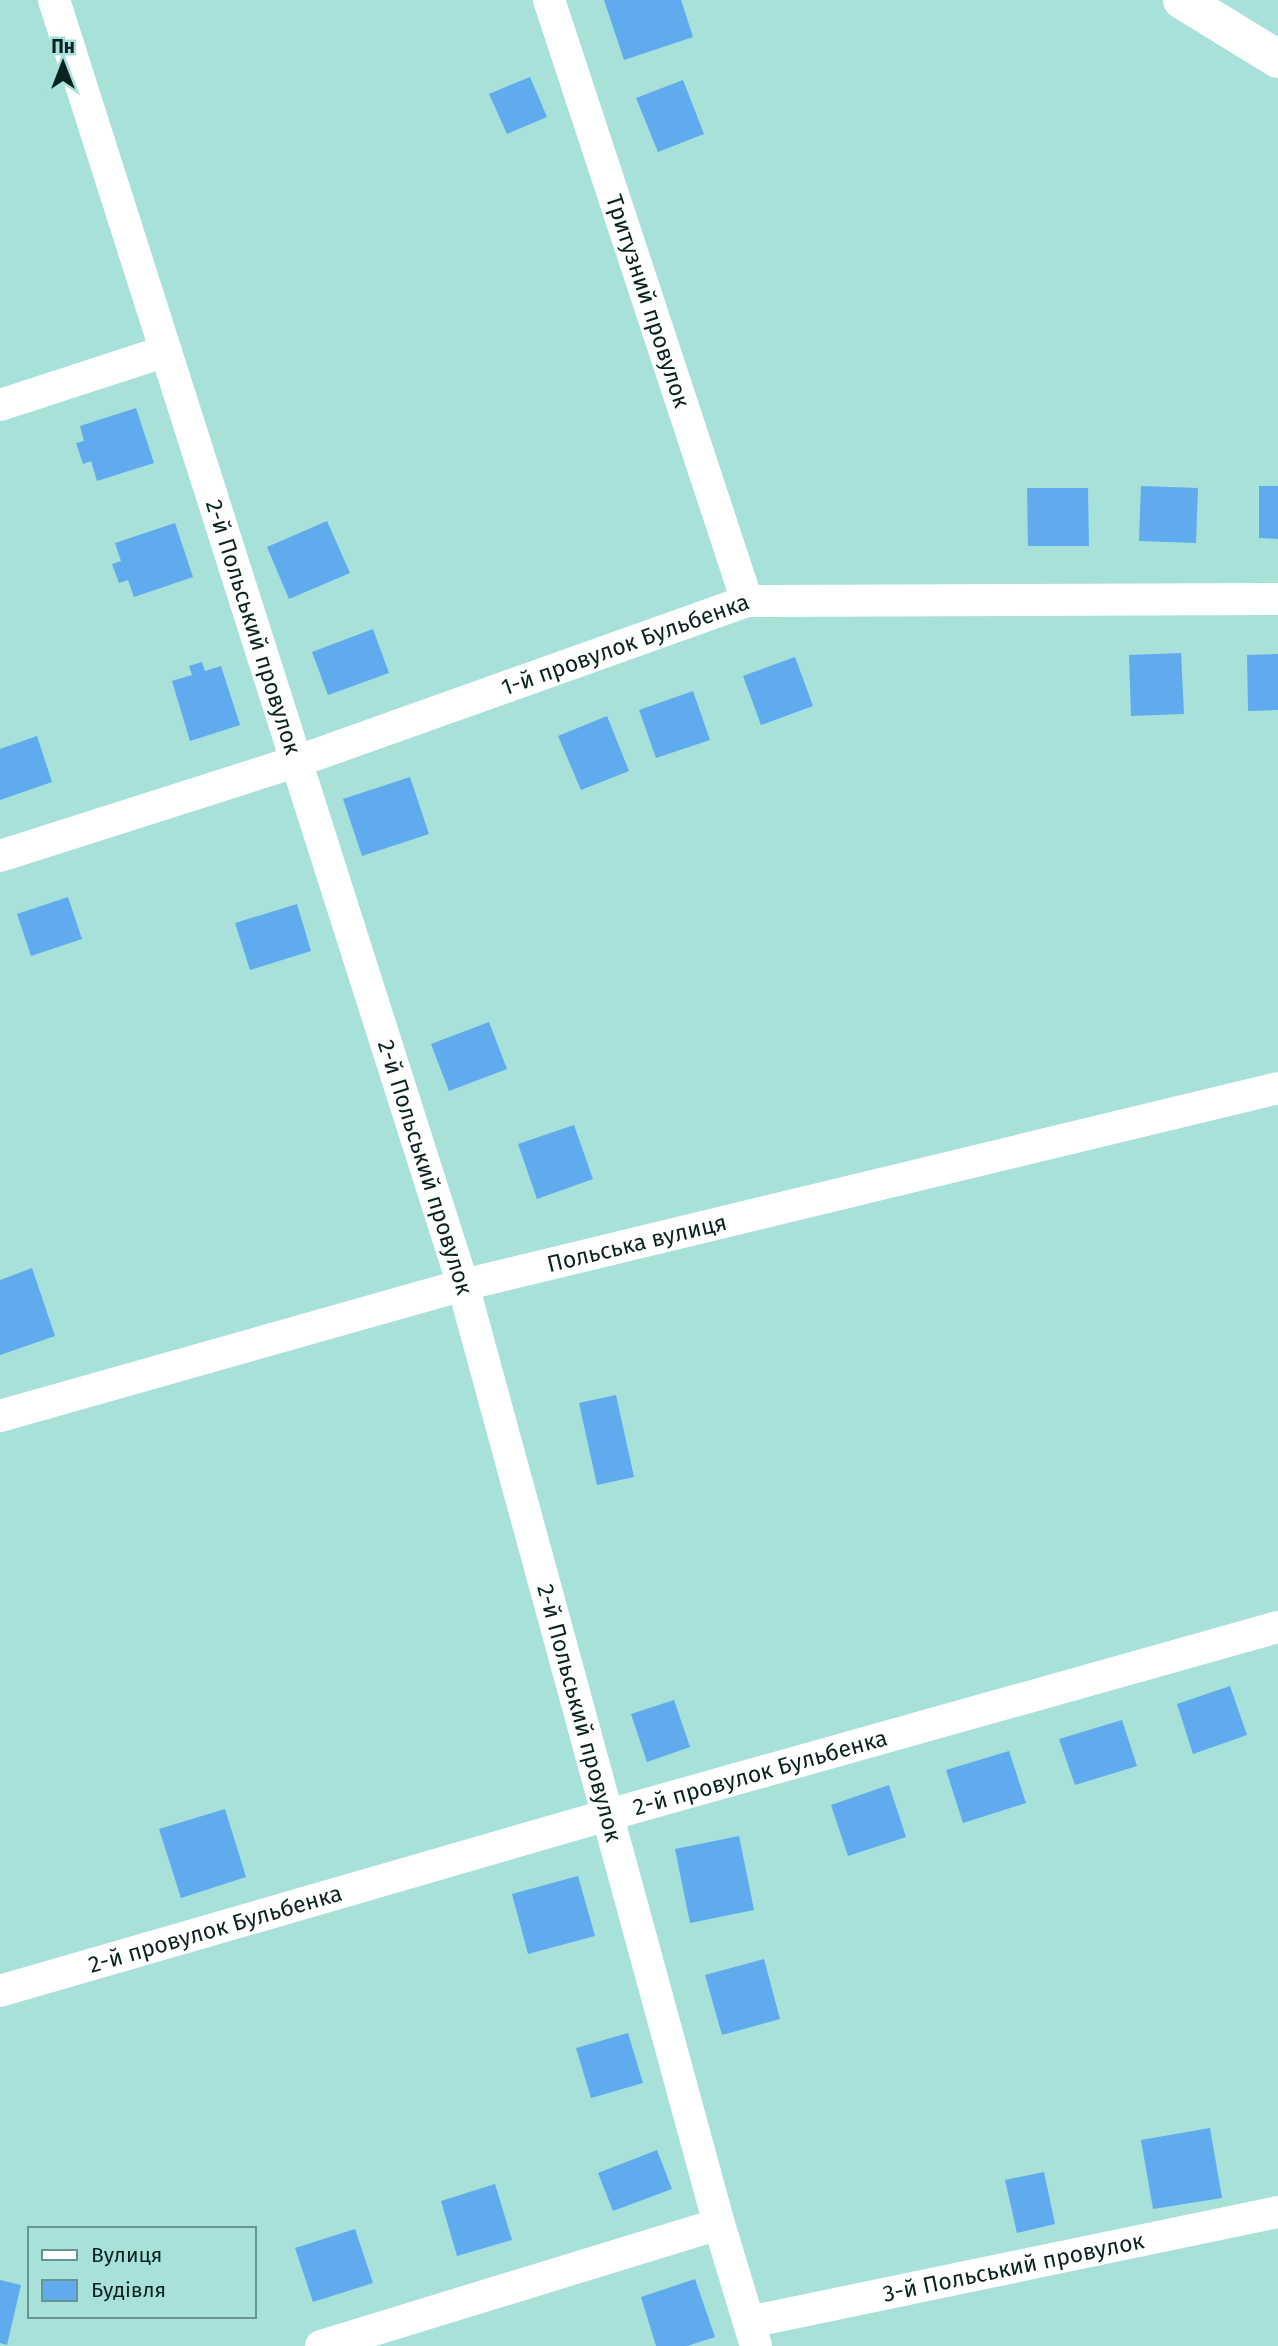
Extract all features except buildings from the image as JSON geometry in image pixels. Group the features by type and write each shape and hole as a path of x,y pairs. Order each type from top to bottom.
{"street":[{"name":"2-й Польський провулок","path":"54,0 463,1285 719,2224 752,2334"},
{"name":"Тритузний провулок","path":"549,0 747,601"},
{"path":"1182,0 1278,59"},
{"path":"0,405 166,351"},
{"name":"1-й провулок Бульбенка","path":"0,856 298,761 747,601 1278,599"},
{"name":"Польська вулиця","path":"0,1416 463,1285 1278,1088"},
{"name":"2-й провулок Бульбенка","path":"0,1991 608,1815 1278,1627"},
{"name":"3-й Польський провулок","path":"752,2334 1278,2212"},
{"path":"321,2346 719,2224"}]}
